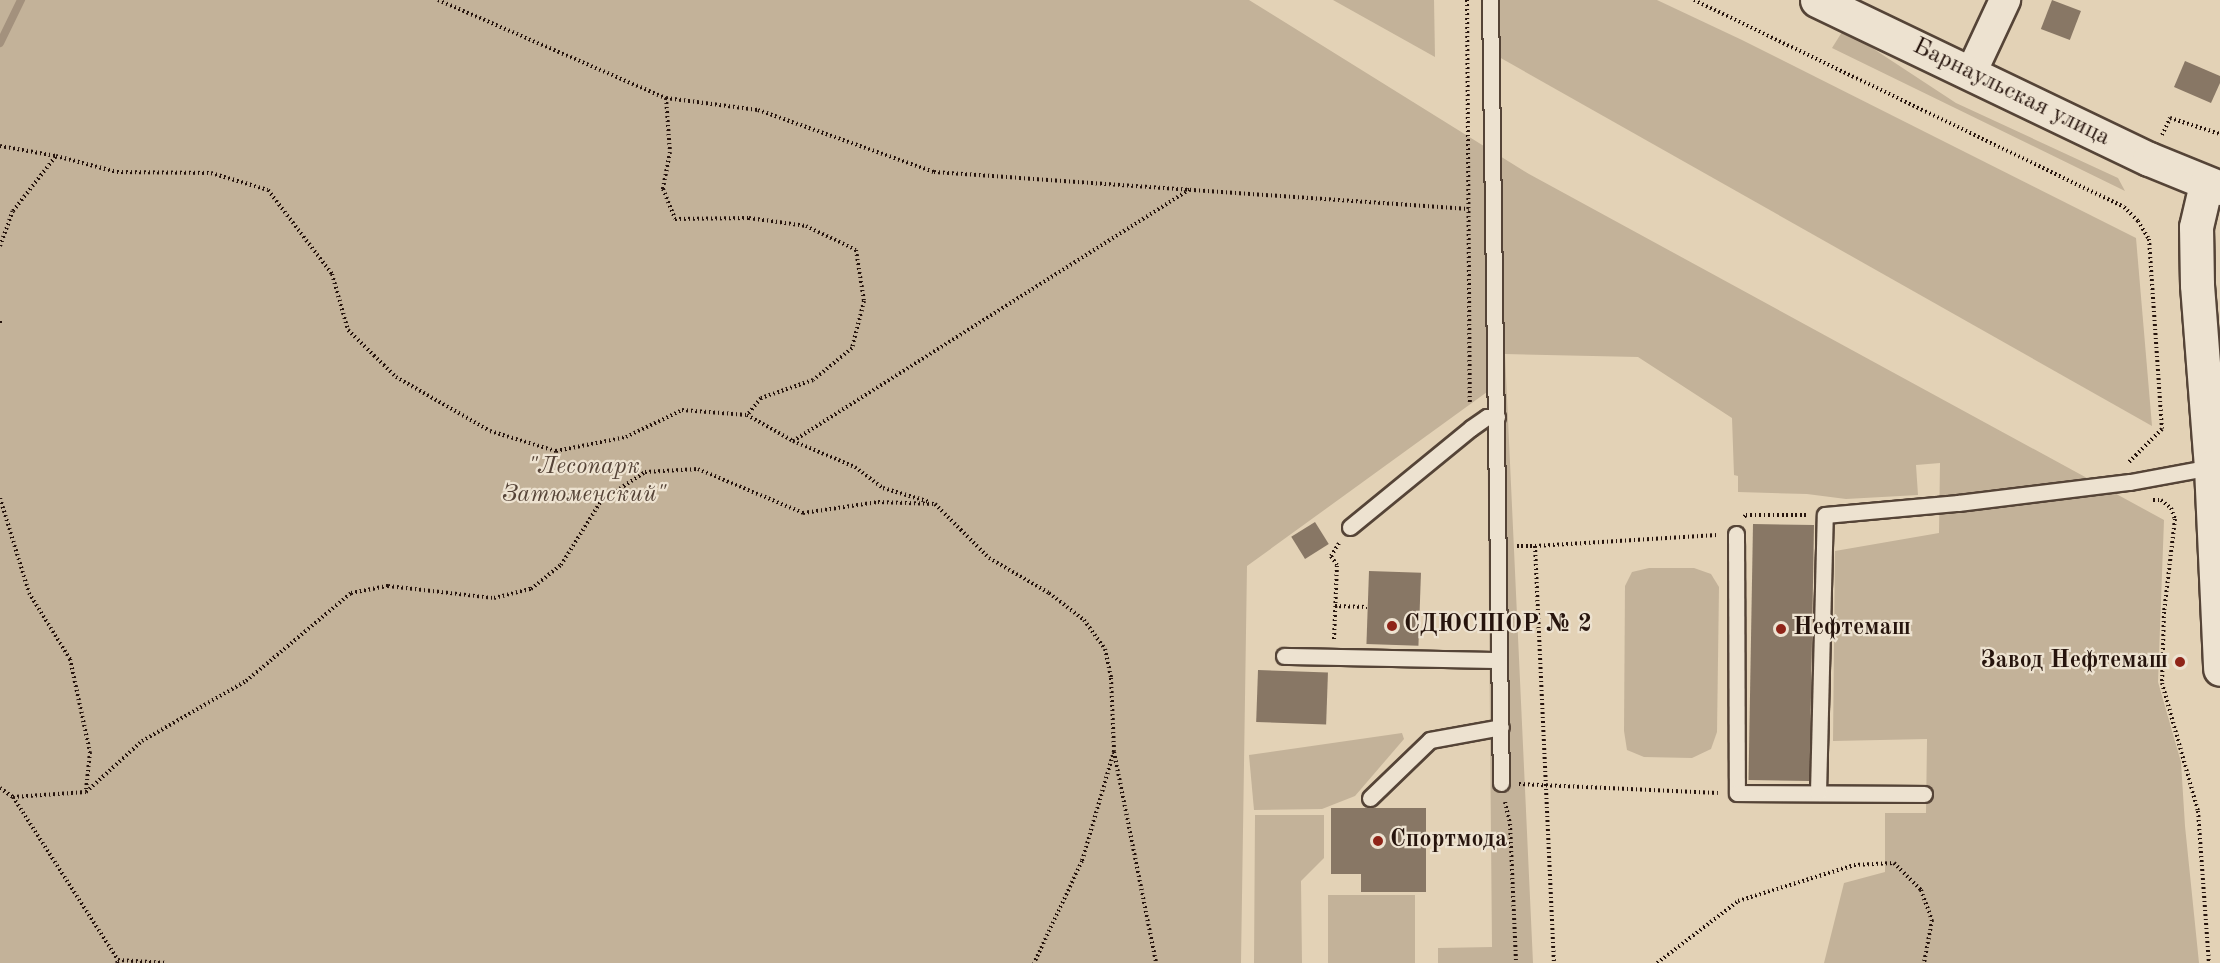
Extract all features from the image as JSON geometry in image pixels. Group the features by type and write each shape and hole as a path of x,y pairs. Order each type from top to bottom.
{"street":[{"name":"Барнаульская улица","path":"1817,0 2213,186"},
{"path":"1971,74 2005,0"},
{"path":"2213,186 2196,227 2197,285 2217,521 2220,669"}],"lane":[{"path":"1490,0 1501,783"},
{"path":"1350,526 1470,428 1487,417 1497,417"},
{"path":"1818,794 1825,515 1958,503 2096,486 2211,467"},
{"path":"1736,534 1737,794 1924,794"},
{"path":"1284,656 1334,655 1499,660"},
{"path":"1370,798 1430,740 1501,727"}],"path":[{"path":"438,0 666,98 758,110 934,172 1193,188 1469,209"},
{"path":"1467,0 1470,428"},
{"path":"1694,0 2124,207 2138,221 2149,239 2162,429 2128,462"},
{"path":"666,98 670,152 663,189 675,219 749,218 806,226 856,250 864,302 852,348 813,380 760,398 747,415"},
{"path":"2158,142 2170,118 2220,134"},
{"path":"0,146 56,156 117,172 211,173 268,190 332,274 348,330 396,377 489,430 556,451 627,437 682,410 747,415 793,441 855,467 884,488 935,504 989,558 1048,592 1089,627 1105,649 1111,678 1114,751 1155,963"},
{"path":"0,246 13,210 56,156"},
{"path":"793,441 1193,188"},
{"path":"13,797 86,792 142,741 246,681 351,592 388,586 494,598 531,589 561,565 602,501 645,472 698,470 803,513 878,502 935,504"},
{"path":"0,498 29,592 70,658 90,752 86,792"},
{"path":"2142,500 2161,500 2171,508 2175,519 2164,612 2162,684 2198,811 2209,963"},
{"path":"1499,547 1736,534 1746,515 1825,515"},
{"path":"1334,655 1337,566 1331,556 1350,526"},
{"path":"1535,546 1548,785 1554,963"},
{"path":"1335,606 1367,607"},
{"path":"1034,963 1082,861 1114,751"},
{"path":"1516,963 1510,824 1501,783 1737,794"},
{"path":"0,788 13,797 118,962 167,963"},
{"path":"1657,963 1738,901 1854,865 1894,863 1921,890 1932,920 1924,963"}],"green space":[{"name":"\"Лесопарк Затюменский\"","path":"0,0 1249,0 1529,174 2164,520 2158,682 2181,762 2199,963 1824,963 1844,883 1885,872 1885,813 1926,813 1927,739 1833,741 1835,551 1939,533 1940,463 1916,465 1918,495 1846,499 1807,494 1738,492 1738,476 1734,475 1732,418 1638,357 1505,354 1533,963 1438,963 1438,948 1492,947 1487,392 1247,566 1241,963 0,963"},
{"path":"1333,0 1434,0 1435,57"},
{"path":"1497,0 1657,0 1742,40 2136,238 2152,426 1499,57"},
{"path":"1842,32 1860,40 1956,103 2118,178 2125,191 1832,48"},
{"path":"1649,568 1694,568 1711,574 1719,587 1717,732 1711,749 1692,758 1644,757 1627,750 1624,731 1625,586 1632,572"},
{"path":"1402,733 1404,739 1355,796 1322,809 1254,810 1249,755"},
{"path":"1255,815 1324,815 1324,858 1301,881 1302,963 1254,963"},
{"path":"1328,895 1415,895 1415,963 1328,963"}],"building":[{"path":"2052,0 2081,11 2070,40 2041,29"},
{"path":"2185,61 2220,76 2220,83 2211,103 2174,87"},
{"path":"1315,522 1329,544 1305,559 1291,537"},
{"name":"Нефтемаш","path":"1753,524 1814,525 1810,781 1749,780"},
{"name":"СДЮСШОР № 2","path":"1369,571 1421,573 1418,646 1366,644"},
{"path":"1258,670 1328,672 1326,724 1256,722"},
{"name":"Спортмода","path":"1331,808 1426,808 1426,892 1361,892 1361,874 1331,874"}],"waterway":[{"path":"0,43 21,0"}],"place":[{"name":"СДЮСШОР № 2","path":"1392,626"},
{"name":"Нефтемаш","path":"1781,629"},
{"name":"Завод Нефтемаш","path":"2180,662"},
{"name":"Спортмода","path":"1378,841"}]}
